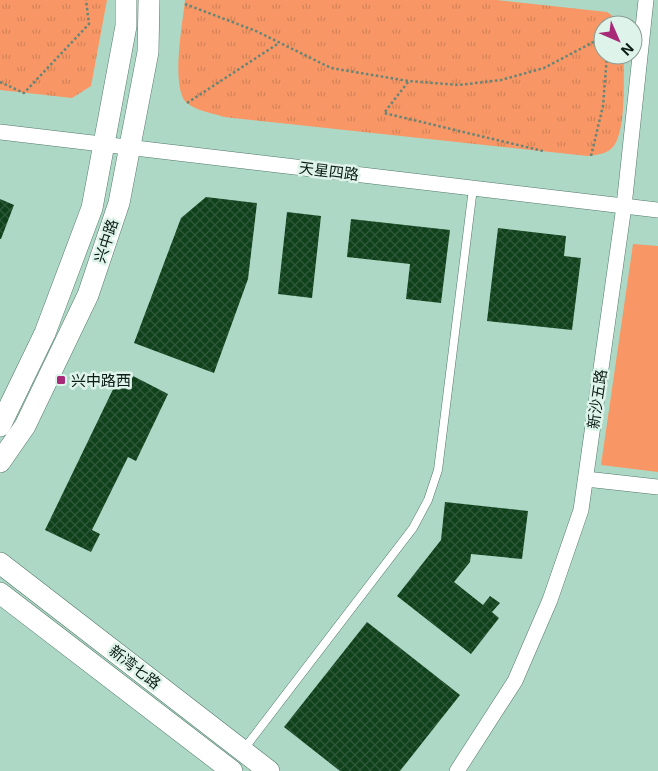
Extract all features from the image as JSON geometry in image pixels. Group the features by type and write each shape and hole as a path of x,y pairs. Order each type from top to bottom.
{"street":[{"name":"兴中路","path":"0,426 45,333 92,208 126,26 126,0"},
{"name":"兴中路","path":"0,462 25,426 88,295 119,203 148,52 149,0"},
{"name":"新沙五路","path":"457,771 514,681 550,600 581,510 624,206 646,0"},
{"name":"天星四路","path":"0,132 658,210"},
{"path":"586,479 658,487"},
{"name":"新湾七路","path":"0,563 269,771"},
{"name":"新湾七路","path":"0,593 232,771"}],"lane":[{"path":"243,750 413,528 428,500 438,470 473,188"}],"path":[{"path":"0,82 24,93 89,24 86,0"},
{"path":"185,4 256,31 331,68 408,81 459,84 501,80 544,68 593,43"},
{"path":"187,103 279,43"},
{"path":"591,156 602,106 606,65"},
{"path":"408,81 384,113 544,151"}],"green space":[{"path":"0,0 107,0 91,86 72,98 0,90"},
{"path":"185,0 496,0 607,12 611,15 593,15 593,65 624,65 620,129 613,147 601,154 588,156 224,117 195,108 187,103 182,95 178,70"},
{"path":"633,244 658,246 658,472 601,465"}],"building":[{"path":"206,197 257,203 248,279 214,373 134,343 181,218"},
{"path":"0,199 14,205 1,239 0,239"},
{"path":"287,212 321,216 312,298 278,294"},
{"path":"351,219 450,230 441,303 406,299 410,264 347,257"},
{"path":"498,228 566,236 564,256 581,258 572,330 487,321"},
{"path":"133,376 168,394 136,461 128,457 92,530 100,534 91,552 45,530 118,379 129,384"},
{"path":"445,502 528,511 522,559 471,554 470,562 454,582 483,605 490,596 500,603 492,612 499,618 471,654 397,596 441,540"},
{"path":"367,622 460,695 400,771 340,771 284,727"}],"place":[{"name":"兴中路西","path":"61,380"}]}
